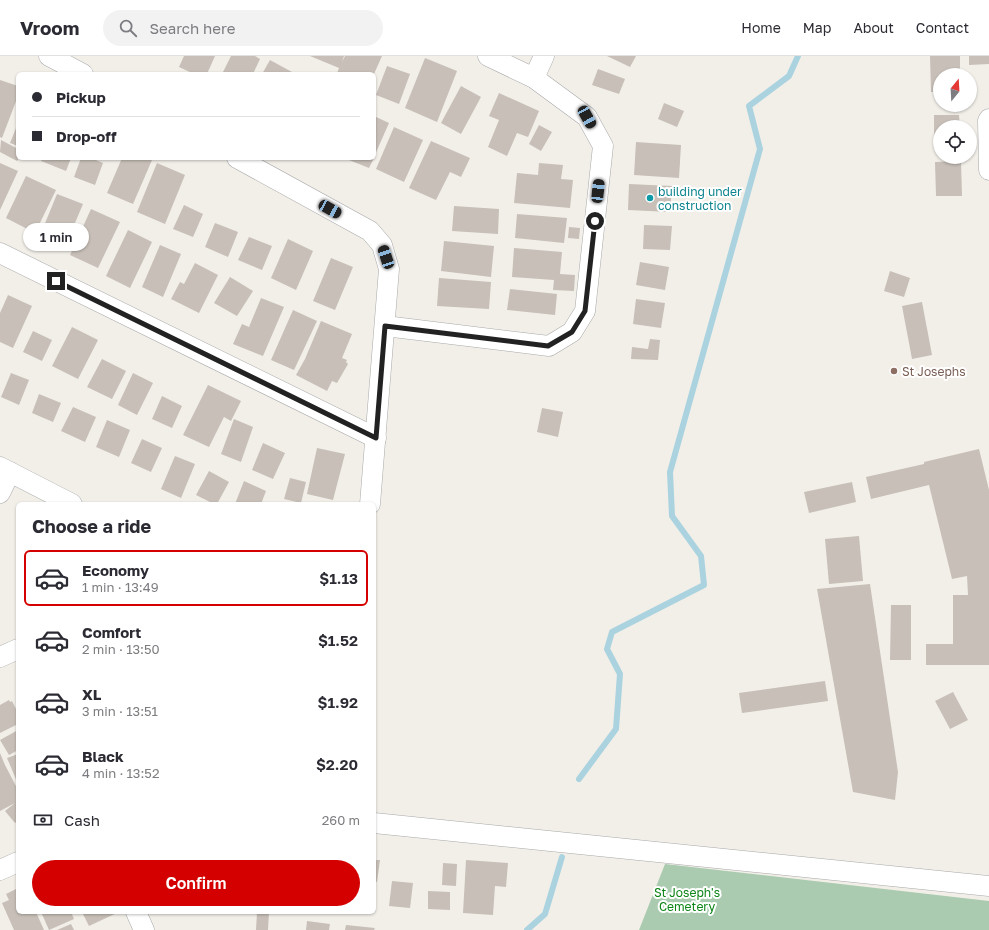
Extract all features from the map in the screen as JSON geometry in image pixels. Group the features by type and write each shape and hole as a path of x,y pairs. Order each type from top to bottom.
{"street":[{"path":"385,326 548,346 572,332 585,311 603,146 587,117 534,78 488,56"},
{"path":"534,78 544,56"},
{"path":"54,57 80,72"},
{"path":"989,119 989,170"},
{"path":"240,160 370,231 382,245 389,269 370,502"},
{"path":"0,253 376,438"},
{"path":"0,493 5,470 68,502"},
{"path":"0,657 16,650"},
{"path":"376,823 989,886"},
{"path":"0,870 16,863"},
{"path":"137,914 144,930"}],"green space":[{"name":"St Joseph's Cemetery","path":"665,864 989,901 989,930 639,930"}],"building":[{"path":"184,56 215,56 208,72 190,72 179,67"},
{"path":"231,56 255,56 260,59 254,72 223,72"},
{"path":"310,56 344,56 342,62 345,56 382,56 375,72 337,72 339,68"},
{"path":"607,56 636,56 630,67"},
{"path":"930,56 960,56 960,68 933,68 933,92 931,92"},
{"path":"969,56 989,56 989,64 969,65"},
{"path":"425,58 457,71 437,122 405,108"},
{"path":"270,60 292,72 263,72"},
{"path":"387,66 410,74 399,104 376,95"},
{"path":"598,69 625,79 619,94 592,85"},
{"path":"0,80 16,85 16,101 2,138 0,137"},
{"path":"461,86 481,97 461,134 441,123"},
{"path":"499,93 539,111 528,137 517,133 507,156 488,147 499,120 489,116"},
{"path":"664,103 684,111 677,127 658,119"},
{"path":"934,115 959,115 959,120 934,120"},
{"path":"376,117 389,123 376,152"},
{"path":"539,125 552,132 541,151 529,144"},
{"path":"394,127 423,140 404,182 376,169"},
{"path":"16,128 16,145 10,143"},
{"path":"1,140 16,148 16,160 18,160 17,161 0,152"},
{"path":"431,141 470,158 461,177 450,172 436,200 409,188"},
{"path":"636,142 681,145 679,178 634,175"},
{"path":"41,160 70,160 66,171"},
{"path":"80,160 96,160 103,163 95,185 74,177"},
{"path":"121,160 152,160 133,204 107,193"},
{"path":"349,160 373,160 369,168"},
{"path":"0,163 18,171 0,210"},
{"path":"157,163 185,175 165,224 137,212"},
{"path":"539,163 563,165 561,179 573,180 570,208 514,203 517,173 538,175"},
{"path":"935,164 961,164 962,196 936,196"},
{"path":"26,176 56,190 35,233 6,218"},
{"name":"building under construction","path":"629,184 672,186 670,212 628,210"},
{"path":"57,194 83,204 64,249 39,238"},
{"path":"184,205 203,214 193,237 173,229"},
{"path":"454,206 499,209 498,234 452,231"},
{"path":"91,209 120,222 98,268 70,255"},
{"path":"517,214 567,218 564,243 515,238"},
{"path":"215,223 238,232 228,257 205,247"},
{"path":"644,225 672,226 670,250 643,249"},
{"path":"569,227 580,228 579,239 568,238"},
{"path":"128,230 152,242 130,288 106,276"},
{"path":"249,237 272,246 262,270 238,260"},
{"path":"288,239 313,251 296,290 271,278"},
{"path":"444,241 494,246 491,277 441,271"},
{"path":"160,245 181,254 163,297 142,287"},
{"path":"514,248 562,252 560,274 575,275 574,291 553,290 554,280 512,277"},
{"path":"331,258 353,267 335,310 313,301"},
{"path":"640,262 669,267 665,290 636,285"},
{"path":"195,263 218,275 199,313 171,299 180,282 184,284"},
{"path":"890,271 910,278 904,297 884,291"},
{"path":"230,277 253,291 237,316 214,303"},
{"path":"439,278 491,282 489,309 437,306"},
{"path":"510,289 557,294 555,315 507,310"},
{"path":"8,295 32,306 13,348 0,342 0,313"},
{"path":"261,298 284,307 263,356 233,344 242,324 249,327"},
{"path":"636,299 665,303 661,328 633,324"},
{"path":"922,302 932,355 912,359 902,306"},
{"path":"293,310 317,321 294,370 271,360"},
{"path":"321,321 352,334 342,358 347,360 346,362 348,364 337,383 332,381 327,391 296,375 305,359"},
{"path":"72,327 98,340 78,379 52,366"},
{"path":"33,331 52,340 42,361 23,352"},
{"path":"650,339 660,340 658,360 631,359 632,347 648,349"},
{"path":"102,359 126,371 112,399 87,387"},
{"path":"11,373 29,380 19,405 1,397"},
{"path":"133,373 153,383 137,415 118,405"},
{"path":"208,385 241,401 231,421 224,417 209,447 183,435"},
{"path":"39,394 61,403 53,422 32,413"},
{"path":"162,396 182,406 172,428 152,419"},
{"path":"73,407 96,417 85,442 61,431"},
{"path":"542,408 563,412 558,437 537,432"},
{"path":"234,419 253,427 241,462 221,454"},
{"path":"107,420 130,430 119,457 96,447"},
{"path":"142,439 162,448 151,472 131,463"},
{"path":"263,443 285,453 273,479 252,470"},
{"path":"317,448 345,454 333,500 307,494"},
{"path":"979,449 989,490 989,665 926,665 926,644 953,644 953,595 968,595 967,576 952,579 929,485 871,499 866,477 924,464 924,462"},
{"path":"175,456 195,464 181,498 161,489"},
{"path":"209,471 229,482 218,502 210,502 196,495"},
{"path":"290,478 306,482 301,502 284,499"},
{"path":"244,481 266,491 262,502 236,502"},
{"path":"852,482 856,502 809,513 804,492"},
{"path":"859,536 863,581 829,584 825,539"},
{"path":"870,584 898,772 895,800 853,792 817,589"},
{"path":"891,605 911,605 911,660 890,660"},
{"path":"825,681 828,701 742,713 739,693"},
{"path":"953,692 968,720 950,729 935,701"},
{"path":"9,700 10,702 12,701 16,709 16,725 0,733 0,705"},
{"path":"16,731 16,751 9,755 0,740"},
{"path":"0,753 16,786 16,822 5,811 15,803 0,811"},
{"path":"16,755 16,779 7,758"},
{"path":"376,860 380,860 377,882"},
{"path":"466,860 508,863 506,887 495,886 493,915 463,913"},
{"path":"443,863 457,864 456,886 442,885"},
{"path":"392,881 413,883 410,908 389,906"},
{"path":"16,889 16,914 37,914 44,930 14,930 2,903 9,900 6,894"},
{"path":"428,891 450,892 450,910 428,909"},
{"path":"42,914 72,914 74,919 49,930"},
{"path":"83,914 115,914 89,926"},
{"path":"257,914 269,914 268,930 256,930"},
{"path":"307,921 330,924 329,930 306,930"},
{"path":"71,924 74,930 57,930"},
{"path":"346,925 375,928 374,930 345,930"}],"waterway":[{"path":"579,779 616,729 620,674 607,649 612,632 704,585 701,556 672,516 670,472 760,149 749,106 789,76 798,56"},
{"path":"527,930 545,914 562,857"}],"place":[{"name":"building under construction","path":"650,198"},
{"name":"St Josephs","path":"894,371"}],"route":[{"path":"56,281 376,438 385,326 548,346 572,332 585,311 595,221"}]}
